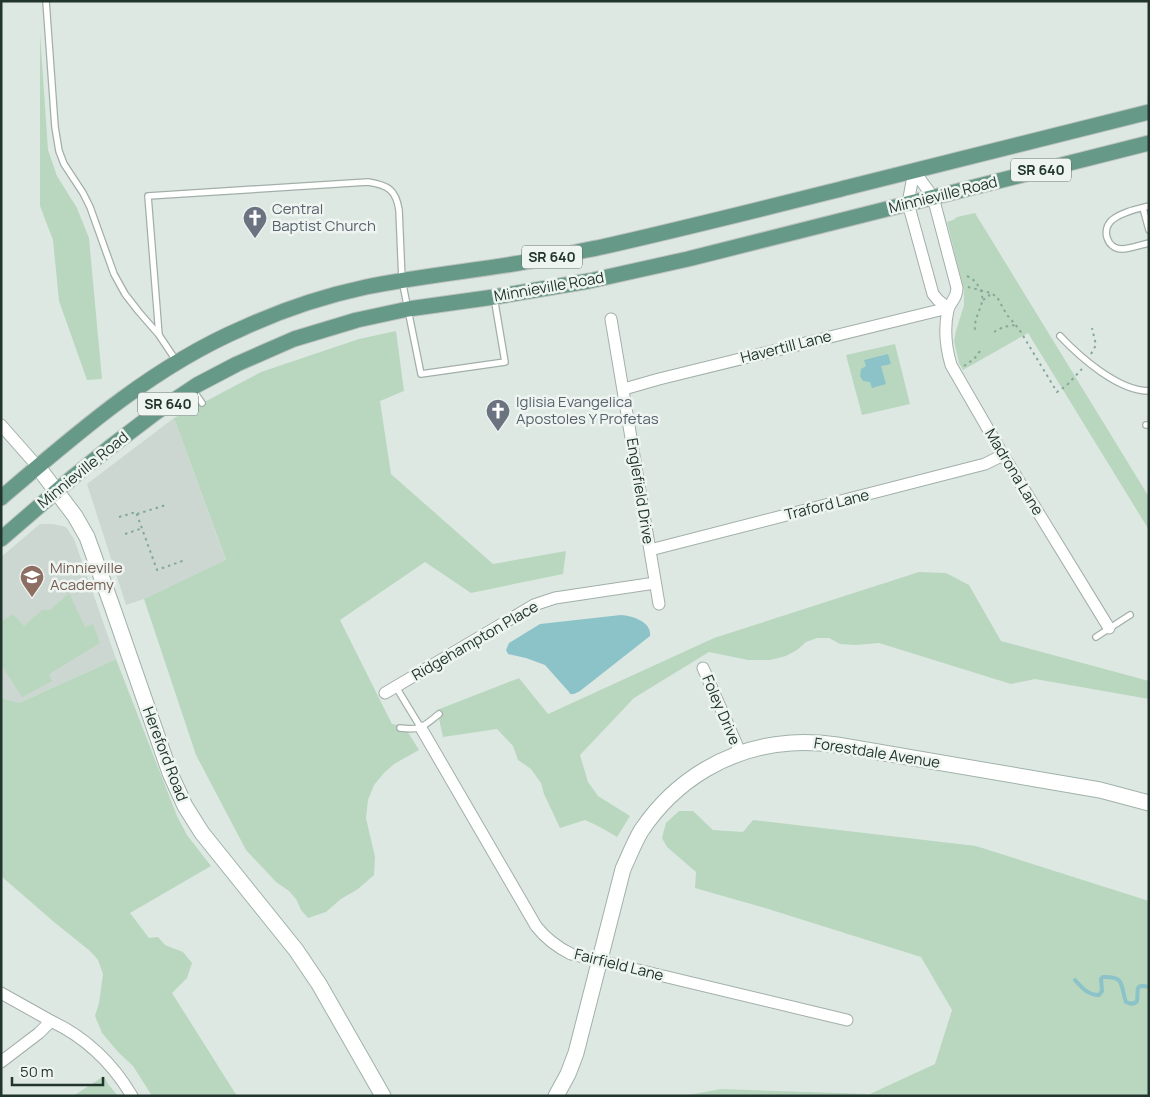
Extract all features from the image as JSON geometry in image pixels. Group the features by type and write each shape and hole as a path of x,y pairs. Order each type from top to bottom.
{"main road":[{"name":"Minnieville Road","path":"1,498 131,392 177,362 241,328 313,301 402,280 543,259 671,232 1149,112"},
{"name":"Minnieville Road","path":"1,539 108,448 192,388 237,364 294,339 356,320 408,309 589,281 688,259 1149,143"}],"street":[{"name":"Madrona Lane","path":"914,171 933,197 956,288 956,296 948,308 946,340 951,365 1003,455 1109,628"},
{"path":"914,171 908,203 933,294 948,308"},
{"name":"Havertill Lane","path":"624,390 669,376 948,308"},
{"name":"Englefield Drive","path":"611,319 659,604"},
{"path":"1,425 38,466"},
{"name":"Traford Lane","path":"650,550 985,464 1003,455"},
{"name":"Hereford Road","path":"38,466 75,516 87,537 170,773 185,806 202,833 296,950 332,1005 382,1096"},
{"name":"Ridgehampton Place","path":"385,693 534,605 555,598 655,583"},
{"name":"Foley Drive","path":"703,668 740,752"},
{"name":"Fairfield Lane","path":"421,728 536,926 554,944 571,954 847,1020"},
{"name":"Forestdale Avenue","path":"556,1096 568,1074 576,1053 623,870 632,848 640,832 669,797 687,782 722,760 740,752 766,745 812,742 1100,790 1149,803"},
{"path":"1,993 74,1034 110,1065 132,1096"},
{"path":"1,1062 39,1033 51,1021"}],"lane":[{"path":"46,1 58,151 64,164 83,192 114,274 125,294 159,334 177,362"},
{"path":"159,334 148,196 368,182 387,187 393,192 398,205 402,280 421,374 505,362 494,297"},
{"path":"1149,230 1146,207 1113,219 1106,229 1106,235 1111,245 1119,249 1149,243"},
{"path":"1060,336 1086,361 1110,377 1136,390 1149,391"},
{"path":"192,388 202,403"},
{"path":"1096,637 1130,615"},
{"path":"396,687 421,728"},
{"path":"400,728 415,730 421,728 439,714"}],"path":[{"path":"964,275 974,280 981,290 983,300 974,323 975,330"},
{"path":"967,287 991,293 997,297 1057,392 1066,386 1084,365"},
{"path":"983,300 991,293"},
{"path":"994,332 1003,327 1016,325"},
{"path":"1090,355 1096,345 1092,328"},
{"path":"964,366 974,359 980,351"},
{"path":"119,517 136,512 137,514 166,505"},
{"path":"137,514 157,570 185,560"},
{"path":"125,534 140,529"}],"shaded area":[{"path":"174,418 226,561 144,599 126,605 87,484"},
{"path":"40,524 66,527 74,539 116,659 19,703 1,698 1,557"}],"green space":[{"path":"40,33 48,150 57,176 77,208 89,238 102,379 87,380 59,301 53,240 40,206"},
{"path":"975,213 1149,497 1149,530 1028,333 963,370 959,363 954,341 964,305 964,290 947,222 957,217"},
{"path":"396,331 404,391 380,401 391,474 493,564 566,551 563,574 471,593 425,562 340,620 392,724 404,726 419,750 394,764 385,772 374,785 368,800 366,818 375,857 374,875 326,912 308,918 289,891 276,882 246,850 196,755 144,599 226,560 174,418 261,372 359,339"},
{"path":"895,344 910,404 862,415 846,355"},
{"path":"919,572 946,573 969,585 1001,641 1149,681 1149,699 1035,679 1011,684 879,643 840,644 829,638 817,638 806,642 786,656 770,660 748,660 709,652 634,698 580,755 588,782 598,796 630,816 617,837 585,820 560,828 544,794 541,783 531,769 518,760 513,746 497,729 443,737 437,710 519,678 548,714 714,638"},
{"path":"69,593 85,627 93,624 100,643 49,674 52,681 22,697 1,664 1,622 13,614 24,626 42,610 50,610"},
{"path":"116,659 177,816 187,835 211,866 130,913 149,938 158,937 165,945 183,952 192,963 187,978 172,993 237,1096 152,1096 133,1066 102,1033 95,1016 103,974 98,960 90,951 1,876 1,698 19,703"},
{"path":"679,811 693,811 713,830 743,832 753,820 976,846 1149,901 1149,1096 683,1096 721,1089 870,1094 935,1064 952,1010 921,957 695,888 696,872 667,847 662,838 666,823"},
{"path":"104,1076 118,1096 73,1096"}],"water":[{"path":"888,354 891,364 881,366 886,384 872,388 870,382 863,381 860,376 861,369 866,366 864,360"},
{"path":"621,615 636,618 645,623 650,631 650,636 574,694 570,694 545,665 508,654 506,650 509,643 540,624"}],"waterway":[{"path":"1075,980 1088,992 1099,995 1102,991 1101,979 1103,977 1115,978 1121,983 1126,1002 1130,1004 1137,1001 1139,987 1149,987"}],"place":[{"name":"Central Baptist Church","path":"255,239"},
{"name":"Iglisia Evangelica Apostoles Y Profetas","path":"498,432"},
{"name":"Minnieville Academy","path":"32,598"}]}
